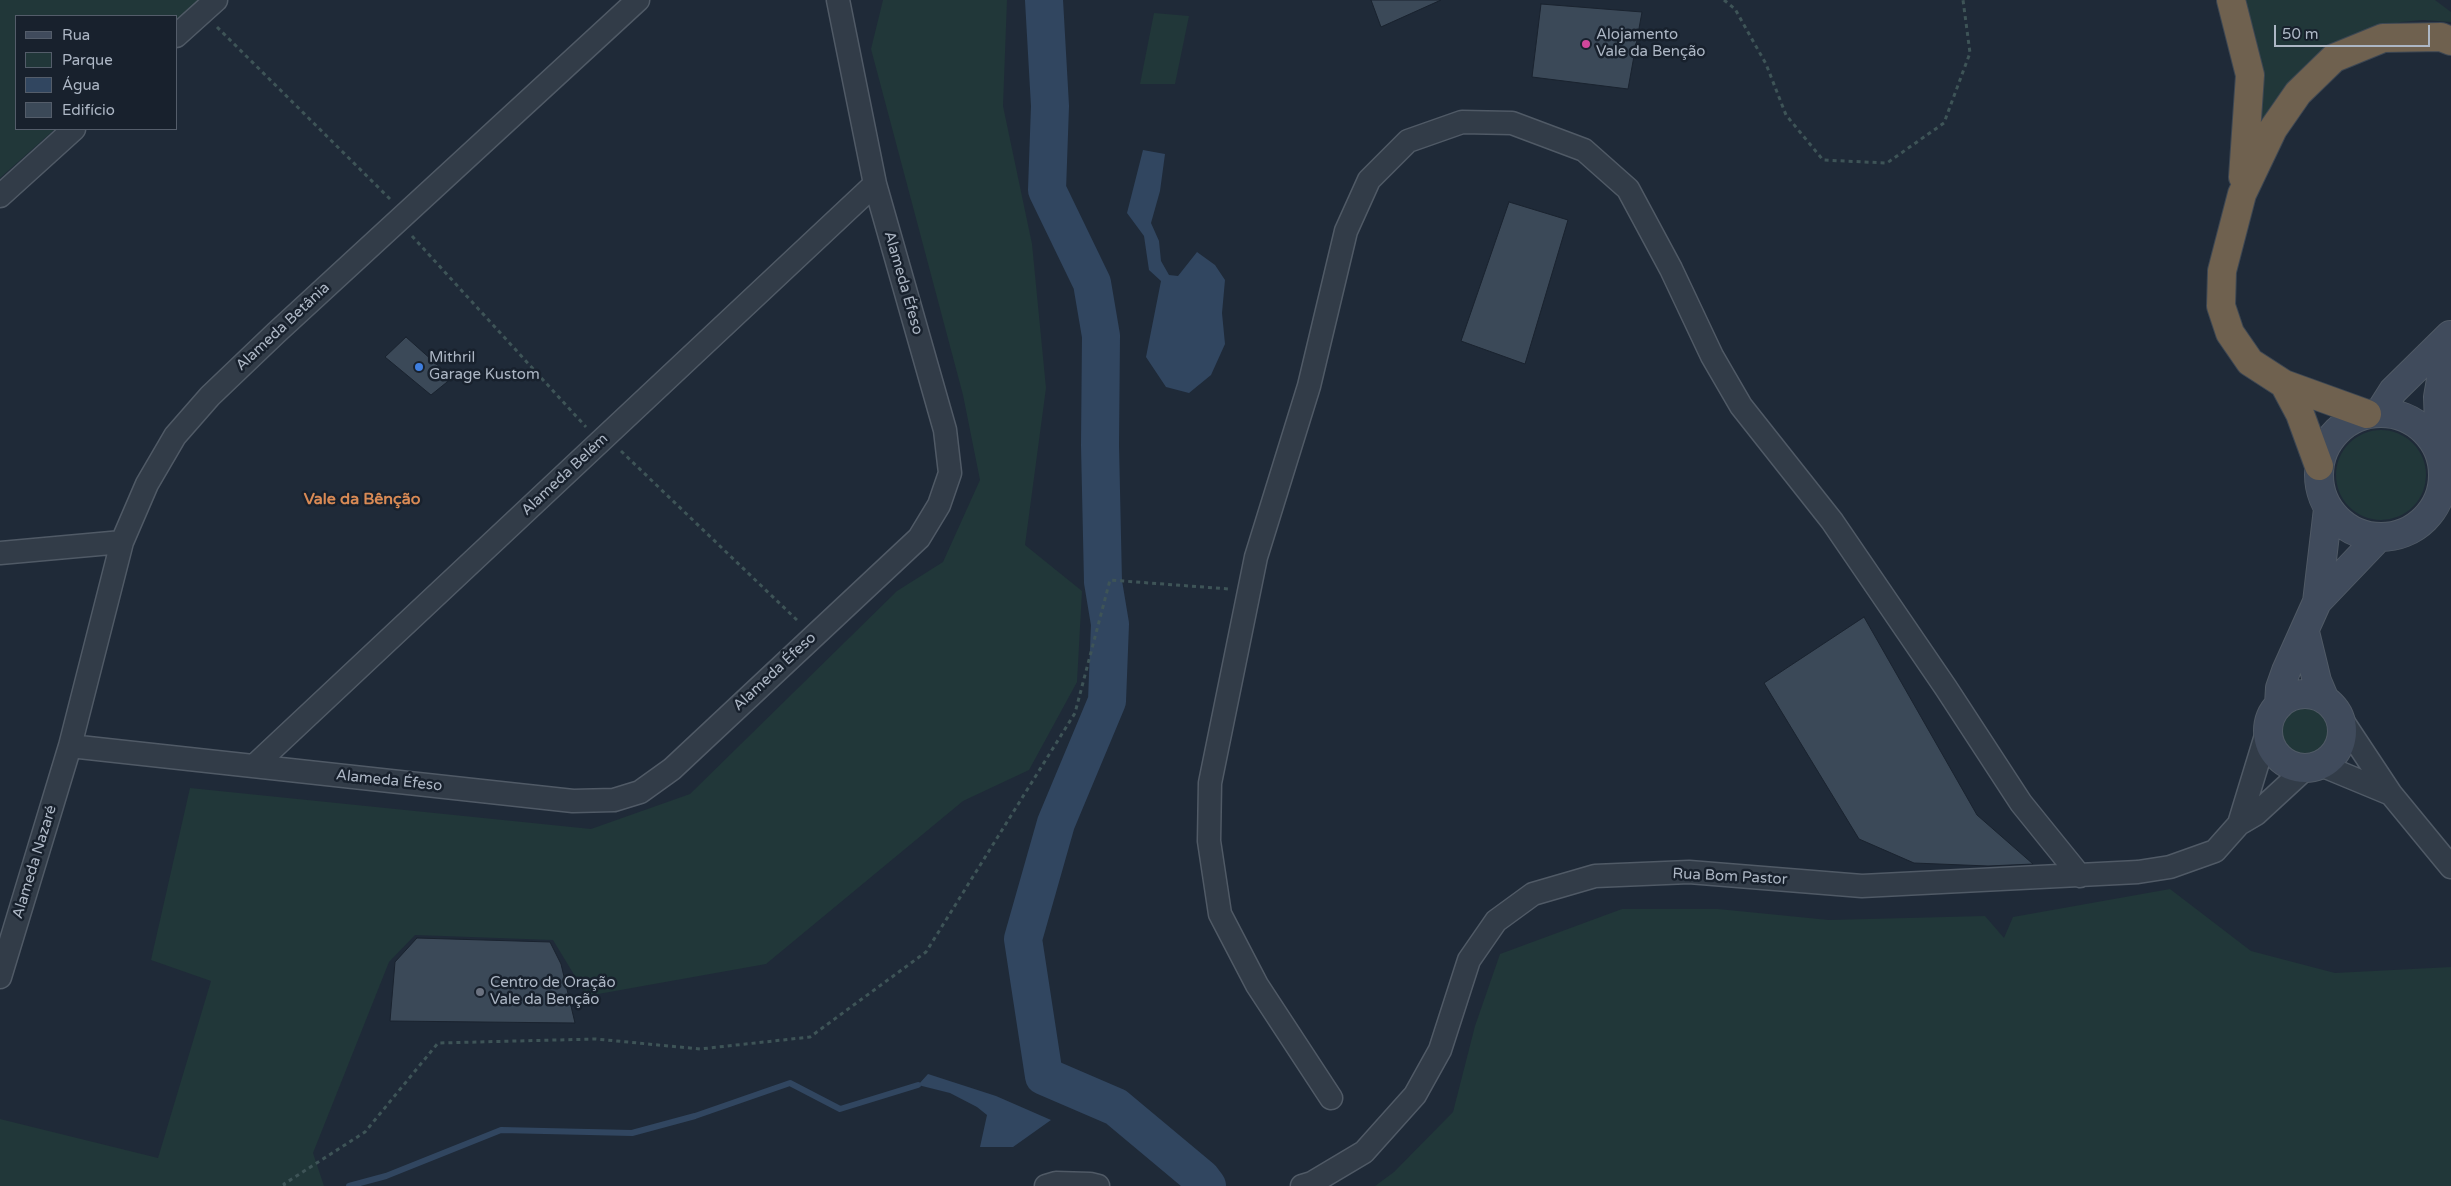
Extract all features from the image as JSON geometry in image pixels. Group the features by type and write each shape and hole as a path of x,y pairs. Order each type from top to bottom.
{"highway":[{"path":"2231,0 2250,75 2242,194"},
{"path":"2373,413 2284,384 2250,362 2230,334 2221,306 2222,271 2242,194 2272,129 2298,92 2334,58 2383,38 2441,37 2451,41"},
{"path":"2284,384 2300,414 2319,466"}],"street":[{"name":"Alameda Betânia","path":"70,746 122,542 147,484 175,436 210,396 638,0"},
{"name":"Alameda Éfeso","path":"70,746 573,801 614,800 640,792 672,769 919,538 939,505 950,473 945,430 875,184 838,0"},
{"path":"178,34 210,6"},
{"path":"1331,1098 1257,985 1220,914 1209,841 1210,783 1256,557 1309,386 1346,231 1369,180 1408,141 1462,122 1512,123 1584,150 1628,189 1671,269 1712,356 1742,406 1832,520 2021,803 2080,876"},
{"path":"0,196 73,130"},
{"name":"Alameda Belém","path":"254,766 875,184"},
{"path":"2373,413 2450,336"},
{"path":"2440,454 2424,429 2412,420 2397,414 2373,413 2353,419 2330,438 2322,451 2319,466 2320,488 2328,509 2350,529 2364,535 2380,537 2394,536 2409,531 2432,512 2443,484 2438,397 2450,336"},
{"name":"Rua Bom Pastor","path":"2239,824 2283,680 2317,602 2328,509"},
{"name":"Rua Bom Pastor","path":"2317,602 2380,537"},
{"path":"0,553 122,542"},
{"path":"2304,632 2317,681 2333,708 2391,794 2451,867"},
{"path":"2313,767 2333,756 2340,744 2343,729 2333,708 2314,695 2301,694 2289,698 2273,717 2270,744 2278,757 2291,766 2313,767 2391,794"},
{"name":"Alameda Nazaré","path":"0,977 70,746"},
{"name":"Rua Bom Pastor","path":"1302,1186 1312,1183 1364,1152 1415,1095 1440,1050 1469,960 1496,921 1533,894 1595,876 1689,872 1862,886 2080,876 2138,872 2170,867 2194,860 2214,851 2239,824 2256,814 2313,767"},
{"path":"1046,1186 1056,1183 1098,1186"}],"path":[{"path":"1724,0 1735,9 1766,64 1786,115 1824,160 1887,163 1944,123 1970,53 1963,0"},
{"path":"210,6 603,440 814,636"},
{"path":"285,1185 364,1132 438,1043 596,1039 700,1048 810,1037 926,952 1075,713 1110,580 1249,591"}],"green space":[{"path":"0,0 199,0 178,18 178,15 15,15 15,130 54,130 0,178"},
{"path":"883,0 1007,0 1003,106 1032,244 1046,388 1025,545 1082,591 1077,682 1029,770 963,801 766,964 587,996 553,940 415,935 389,962 313,1153 324,1186 0,1186 0,1119 158,1158 211,981 151,960 190,788 591,829 690,794 897,591 943,562 980,480 963,395 871,49"},
{"path":"2243,0 2435,0 2451,12 2451,22 2423,20 2401,22 2358,33 2338,43 2301,70 2271,106 2260,126 2262,102 2259,54 2254,30"},
{"path":"1154,13 1189,16 1175,84 1140,84"},
{"path":"2381,430 2398,433 2413,443 2423,458 2426,475 2423,492 2413,507 2398,517 2381,520 2364,517 2349,507 2339,492 2336,475 2339,458 2349,443 2364,433"},
{"path":"2300,707 2310,707 2319,711 2325,717 2329,731 2325,745 2319,751 2310,755 2300,755 2291,751 2285,745 2281,736 2281,726 2285,717 2291,711"},
{"path":"2170,889 2251,951 2335,973 2451,967 2451,1186 1375,1186 1394,1172 1453,1112 1475,1026 1500,954 1622,909 1718,909 1829,920 1985,916 2004,938 2013,917"}],"water":[{"path":"1143,150 1165,154 1160,191 1151,223 1159,241 1161,261 1169,275 1178,276 1197,252 1215,265 1225,280 1222,313 1225,344 1211,375 1189,393 1166,387 1146,357 1161,281 1149,270 1144,236 1127,213"},
{"path":"928,1074 996,1096 1051,1120 1013,1147 980,1147 987,1115 977,1107 950,1093 918,1085"}],"building":[{"path":"1371,0 1441,0 1381,27"},
{"name":"Alojamento Vale da Benção","path":"1541,4 1642,12 1628,89 1532,77"},
{"path":"1509,202 1568,220 1525,364 1461,341"},
{"name":"Mithril Garage Kustom","path":"406,337 452,378 431,395 385,357"},
{"path":"1864,617 1977,815 2033,864 1988,866 1914,863 1859,839 1764,683"},
{"name":"Centro de Oração Vale da Benção","path":"417,938 550,942 561,964 575,1023 390,1021 395,962"}],"waterway":[{"path":"1044,0 1050,106 1047,190 1092,283 1101,336 1100,445 1103,582 1110,624 1107,701 1056,823 1023,939 1044,1076 1116,1107 1201,1178 1207,1186"},
{"path":"349,1186 386,1176 501,1130 632,1133 695,1116 790,1083 840,1109 918,1085"}],"place":[{"name":"Alojamento Vale da Benção","path":"1586,44"},
{"name":"Mithril Garage Kustom","path":"419,367"},
{"name":"Centro de Oração Vale da Benção","path":"480,992"}],"district":[{"name":"Vale da Bênção","path":"362,500"}]}
